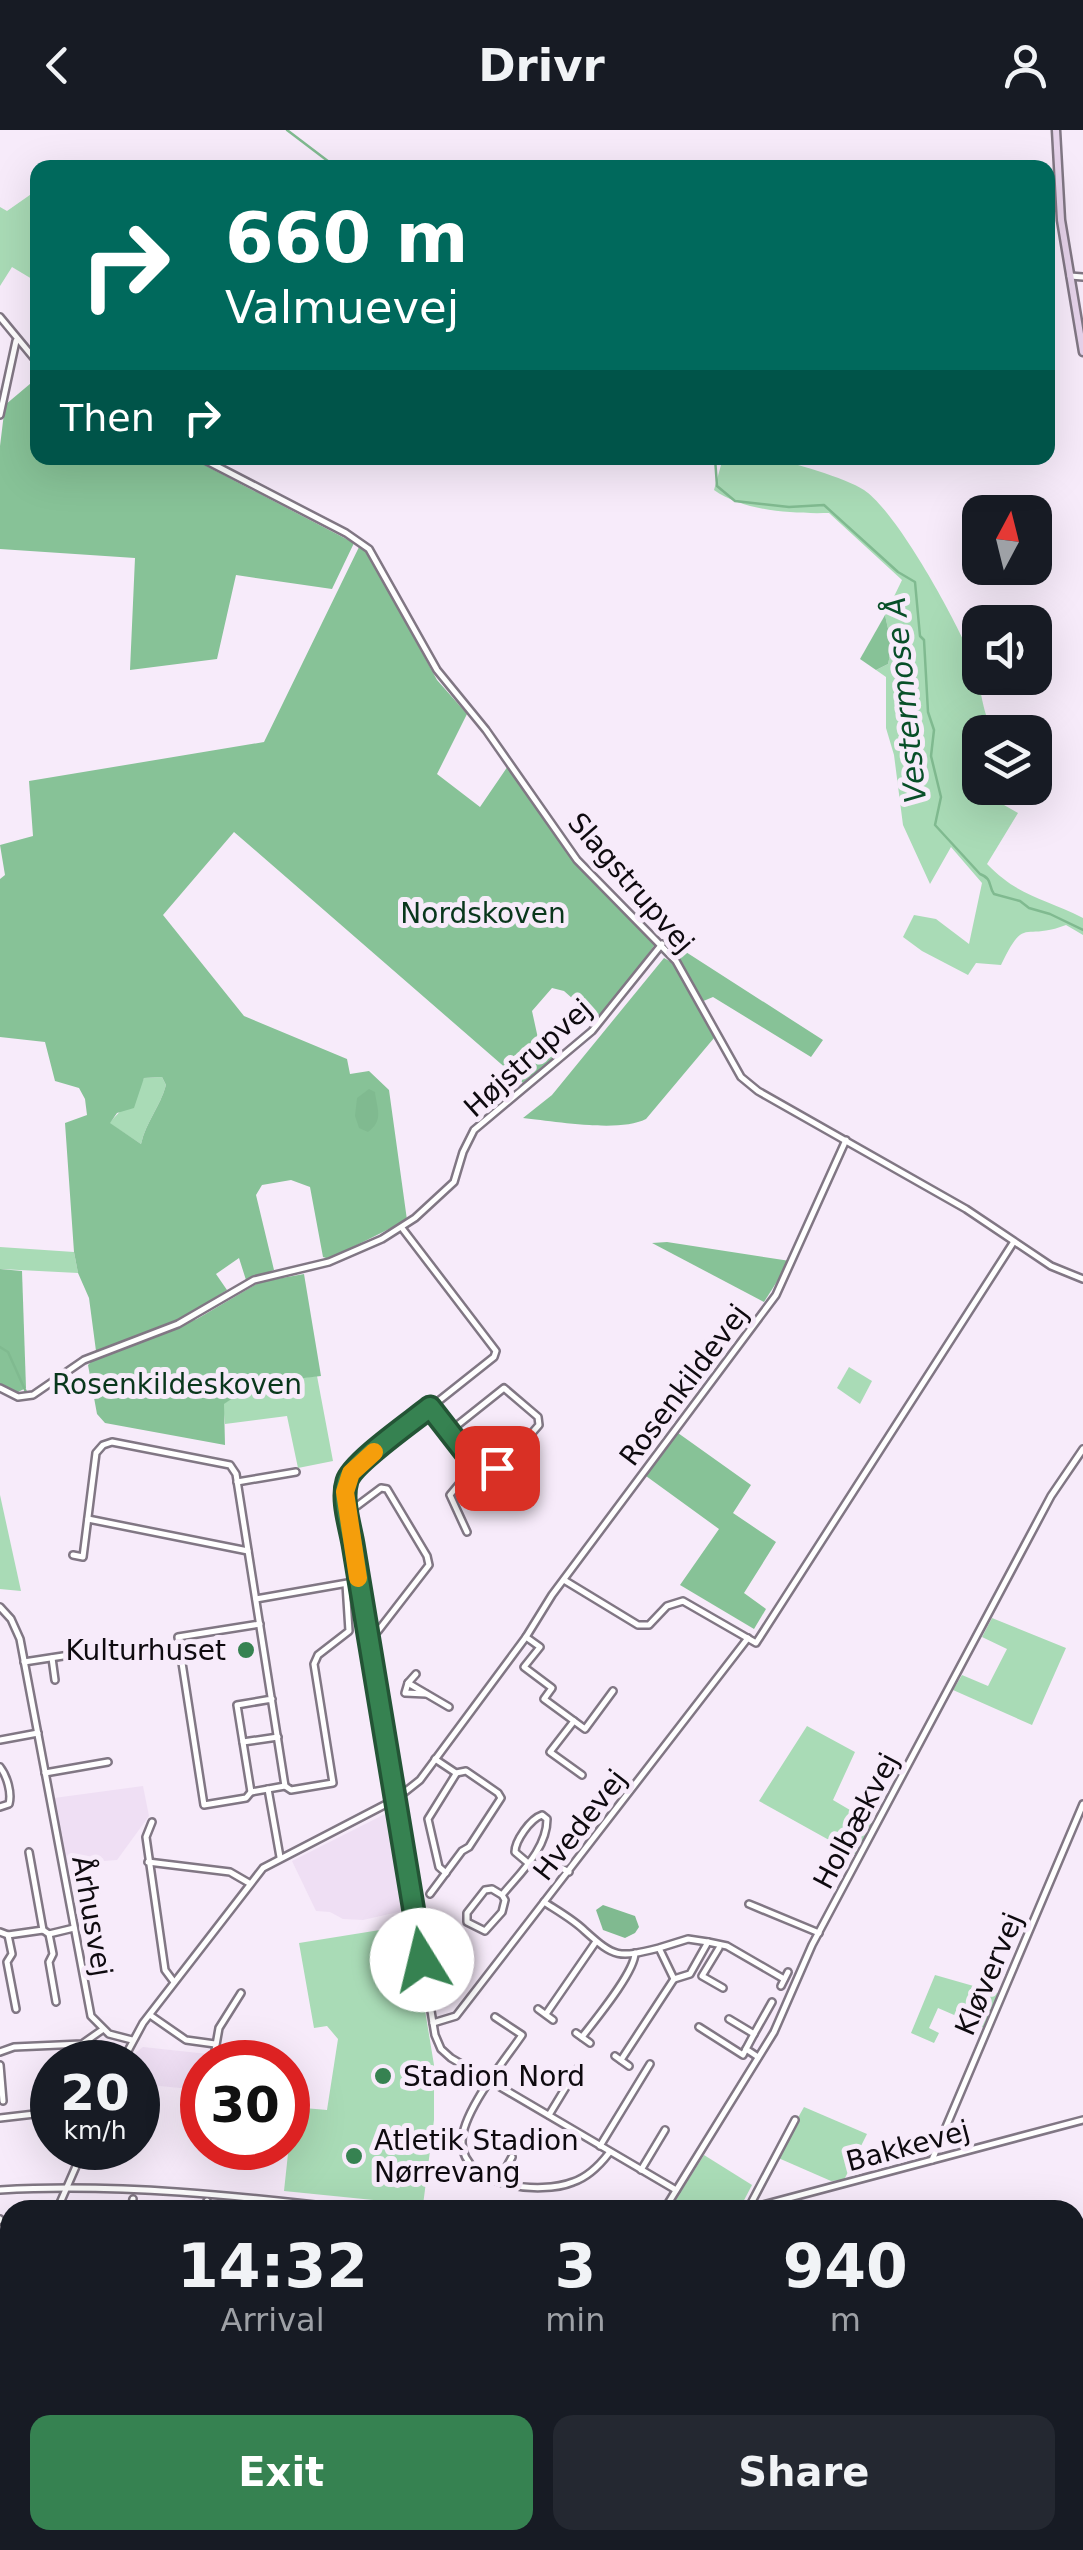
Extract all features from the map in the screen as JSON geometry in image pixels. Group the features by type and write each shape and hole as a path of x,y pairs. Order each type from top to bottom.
{"main road":[{"path":"1056,130 1061,220 1083,352"}],"street":[{"path":"1070,276 1083,277"},
{"path":"0,318 30,355"},
{"path":"0,415 16,341"},
{"name":"Slagstrupvej","path":"215,465 346,533 369,549 437,670 486,730 577,860 676,960 741,1078 966,1209 1052,1266 1083,1279"},
{"name":"Højstrupvej","path":"0,1388 18,1398 33,1395 84,1360 178,1324 254,1280 329,1262 402,1228 454,1182 474,1130 592,1031 662,944"},
{"name":"Rosenkildevej","path":"132,2040 263,1868 414,1786 776,1295 846,1140"},
{"path":"402,1228 496,1350 494,1357 351,1473 345,1492 437,2043 445,2053 676,2190"},
{"path":"563,1580 638,1625 649,1625 667,1606 683,1601 756,1643 1013,1243"},
{"path":"430,1407 475,1465 486,1468 503,1466 538,1426 538,1417 504,1388 450,1431"},
{"path":"73,1556 83,1557 96,1453 108,1443 226,1463 234,1468 285,1786"},
{"name":"Holbækvej","path":"670,2200 781,2017 819,1932 1051,1496 1083,1449"},
{"path":"467,1532 450,1496 475,1465"},
{"path":"238,1482 296,1472"},
{"path":"347,1508 357,1506 381,1488 388,1489 428,1556 427,1571 378,1631 367,1634"},
{"path":"88,1519 248,1552"},
{"path":"256,1599 359,1582"},
{"path":"260,1624 178,1636 204,1805 285,1786 291,1790 333,1784 314,1664 318,1655 349,1631 346,1584"},
{"name":"Århusvej","path":"0,1606 17,1629 88,2004 91,2016 102,2030"},
{"path":"526,1637 540,1647 524,1668 552,1688 544,1699 585,1729 613,1691"},
{"name":"Hvedevej","path":"433,2023 456,2016 748,1638"},
{"path":"24,1662 89,1652"},
{"path":"52,1658 55,1680"},
{"path":"416,1674 406,1693 430,1694 449,1706"},
{"path":"252,1792 237,1705 272,1699"},
{"path":"574,1721 550,1752 582,1775"},
{"path":"0,1740 38,1732"},
{"path":"243,1742 278,1736"},
{"path":"430,1894 500,1801 498,1792 435,1759"},
{"path":"45,1773 108,1762"},
{"path":"0,1767 11,1799 0,1808"},
{"path":"446,1872 438,1867 428,1818 456,1773"},
{"path":"268,1789 280,1857"},
{"name":"Kløvervej","path":"932,2160 1083,1804"},
{"path":"502,1896 492,1888 485,1890 467,1914 468,1922 479,1930 489,1928 504,1907 502,1896 537,1854 548,1825 547,1819 539,1815 514,1848 528,1863"},
{"path":"152,1822 146,1836 148,1862 165,1970 174,1982"},
{"path":"29,1852 52,1954 49,1962 56,2002"},
{"path":"537,1854 568,1872"},
{"path":"148,1862 230,1872 250,1884"},
{"path":"544,1902 613,1952 635,1953 688,1940 708,1942 727,1946 784,1979"},
{"path":"749,1904 819,1932"},
{"path":"0,1923 12,1954 8,1962 16,2009"},
{"path":"3,1933 74,1928"},
{"path":"629,2066 618,2058 674,1979 690,1974 708,1942"},
{"path":"546,2014 596,1943"},
{"path":"720,1947 702,1976 723,1988"},
{"path":"660,1948 674,1979"},
{"path":"590,2044 579,2035 626,1976 634,1964 635,1953"},
{"path":"216,2040 224,2016 240,1993"},
{"path":"699,2027 743,2055 772,2002"},
{"path":"538,2009 553,2020"},
{"path":"150,2015 186,2040"},
{"path":"496,2016 524,2036 491,2081 463,2134 464,2154 474,2170 499,2180 539,2186 571,2184 593,2171 609,2152"},
{"path":"728,2018 754,2034"},
{"path":"0,2052 14,2047 82,2044 102,2030 132,2040"},
{"path":"746,2049 758,2057"},
{"path":"600,2146 650,2064"},
{"path":"0,2065 3,2101"},
{"path":"549,2115 577,2068"},
{"path":"0,2118 30,2115"},
{"path":"751,2200 795,2120"},
{"name":"Bakkevej","path":"780,2200 1083,2120"},
{"path":"641,2170 665,2130"},
{"path":"499,2180 512,2157"},
{"path":"61,2200 74,2170"},
{"path":"442,2180 474,2170"},
{"path":"0,2190 67,2187 264,2200"},
{"path":"0,2467 0,2492"},
{"path":"988,2550 1025,2550"}],"shaded area":[{"path":"30,195 30,278 12,267 0,286 0,207 7,211"},
{"path":"721,465 796,465 856,485 893,520 962,637 962,695 981,695 986,715 962,715 962,805 1004,805 1018,813 987,864 1022,891 1083,918 1083,935 1066,925 1026,932 1016,940 1001,965 976,963 968,975 903,937 914,915 936,919 969,944 982,883 951,847 930,884 903,825 894,755 886,728 886,677 876,670 888,664 892,647 885,615 902,580 829,513 784,512 726,497 714,490"},
{"path":"162,1077 166,1085 141,1144 109,1123 135,1096 144,1078"},
{"path":"369,1089 375,1092 378,1114 368,1132 359,1128 355,1116 357,1098"},
{"path":"0,1247 74,1252 78,1273 0,1269"},
{"path":"849,1367 872,1381 860,1404 837,1388"},
{"path":"317,1376 333,1461 298,1468 287,1416 225,1424 223,1404 254,1384"},
{"path":"0,1495 21,1591 0,1589"},
{"path":"992,1618 1066,1648 1032,1725 953,1690 962,1675 988,1686 1007,1649 982,1637"},
{"path":"807,1726 855,1752 833,1800 872,1823 856,1855 759,1801"},
{"path":"143,1786 149,1816 117,1860 67,1864 54,1798"},
{"path":"391,1811 407,1910 363,1920 316,1911 292,1861"},
{"path":"603,1905 635,1916 639,1927 635,1933 625,1938 603,1930 596,1910"},
{"name":"Stadion Nord","path":"411,1925 434,2065 434,2120 424,2200 373,2200 284,2191 286,2170 310,2170 310,2108 327,2110 338,2039 327,2026 314,2028 299,1943"},
{"path":"935,1975 998,1993 984,2028 938,2008 929,2028 939,2033 934,2043 911,2033"},
{"path":"160,2049 180,2051 180,2088 160,2086"},
{"path":"804,2107 867,2134 844,2180 831,2181 776,2157"},
{"path":"704,2155 752,2185 744,2200 675,2200"}],"green space":[{"path":"30,384 30,465 204,465 354,543 332,589 236,575 217,659 130,670 135,558 0,549 0,446 5,405"},
{"name":"Nordskoven","path":"359,547 367,552 437,680 467,714 437,774 480,807 508,766 574,863 656,943 599,1022 564,991 552,988 532,1011 539,1043 554,1058 523,1083 234,832 163,915 244,1016 347,1059 350,1074 369,1071 389,1090 407,1220 329,1259 323,1257 310,1187 291,1180 262,1185 256,1195 274,1270 246,1280 239,1258 216,1274 227,1290 178,1321 96,1351 89,1298 74,1252 65,1123 87,1115 85,1099 79,1088 55,1081 45,1042 0,1037 0,879 5,875 0,845 33,836 29,781 264,742","holes":["162,1077 166,1085 141,1144 110,1123 117,1113 134,1108 144,1078"]},
{"path":"885,615 892,647 888,664 876,670 860,659"},
{"path":"675,945 823,1040 811,1057 713,997 701,1002 672,951"},
{"path":"664,958 673,963 714,1038 646,1119 603,1126 523,1118 552,1095"},
{"path":"652,1243 790,1261 764,1302"},
{"path":"0,1269 22,1271 26,1388 16,1393 0,1386"},
{"name":"Rosenkildeskoven","path":"304,1274 321,1376 254,1384 224,1404 225,1445 105,1423 97,1414 88,1365 93,1360 197,1319 260,1282"},
{"path":"678,1433 751,1485 733,1513 776,1542 744,1593 766,1609 754,1629 680,1585 719,1529 646,1476"}],"waterway":[{"name":"Vestermose Å","path":"287,130 326,160"},
{"name":"Vestermose Å","path":"716,465 717,486 735,501 789,507 824,505 898,572 915,582 920,636 924,640 928,712 934,730 931,756 941,797 935,825 987,878 994,894 1020,901 1083,930"},
{"path":"0,1347 8,1352 26,1392"}],"slow traffic":[{"path":"358,1578 346,1482 374,1452"}],"place":[{"name":"Kulturhuset","path":"246,1650"},
{"name":"Stadion Nord","path":"383,2076"},
{"name":"Atletik Stadion Nørrevang","path":"354,2156"}],"route":[{"path":"422,1960 376,1691 346,1482 358,1466 430,1407 475,1465 497,1468"}]}
